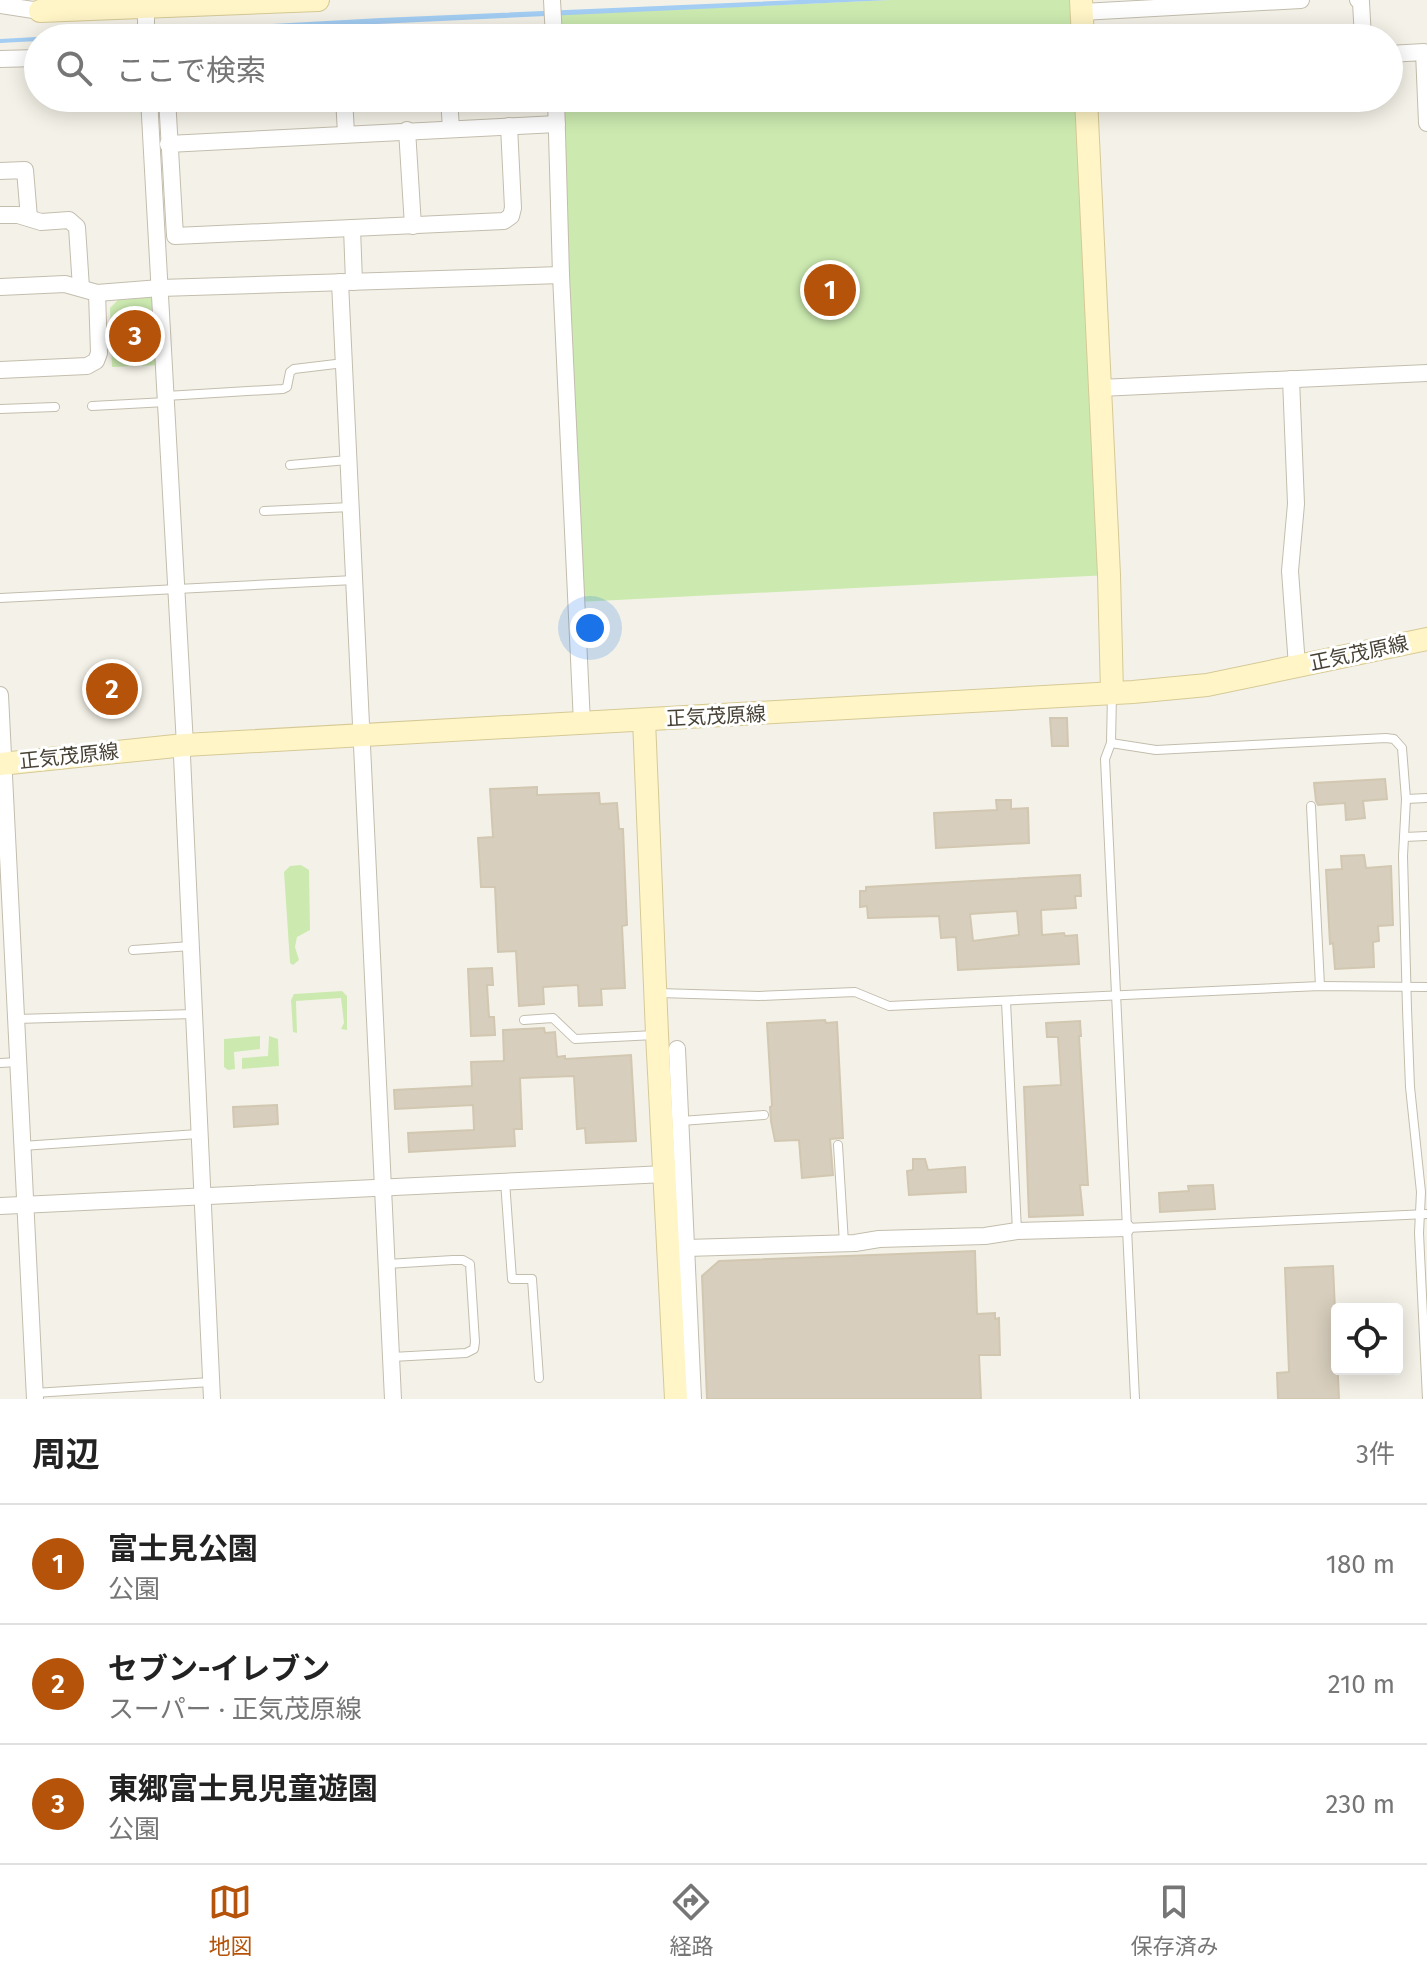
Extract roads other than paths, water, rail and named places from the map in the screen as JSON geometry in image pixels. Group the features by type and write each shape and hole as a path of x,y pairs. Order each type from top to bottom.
{"street":[{"path":"0,5 40,11 67,5 318,0"},
{"path":"552,0 553,24"},
{"path":"1082,6 1301,0"},
{"path":"1358,0 1361,24"},
{"path":"151,24 159,4"},
{"path":"1403,53 1424,52 1427,123"},
{"path":"0,59 24,58"},
{"path":"150,112 185,745 182,756 211,1390"},
{"path":"167,112 175,236 504,221 511,216 513,208 509,126"},
{"path":"345,112 346,133"},
{"path":"450,112 451,129"},
{"path":"557,112 582,723"},
{"path":"1087,112 1112,693"},
{"path":"168,144 557,124"},
{"path":"407,130 413,226"},
{"path":"0,171 25,170 29,218"},
{"path":"0,215 18,215 41,222 69,220 77,227 99,353 96,361 87,366 0,370"},
{"path":"352,228 344,363 393,1399"},
{"path":"0,287 65,284 89,290 561,275"},
{"path":"1100,388 1427,373"},
{"path":"1291,379 1296,504 1290,571 1297,666"},
{"name":"正気茂原線","path":"2,763 185,745 1112,693 1207,685 1427,639"},
{"path":"0,695 7,987 16,1019 34,1396"},
{"path":"644,720 676,1399"},
{"path":"677,1049 693,1399"},
{"path":"0,1206 665,1174"},
{"path":"686,1248 1126,1228"}],"lane":[{"path":"92,406 283,389 287,387 290,372 294,369 344,363"},
{"path":"0,409 55,407"},
{"path":"290,465 349,460"},
{"path":"264,511 352,507"},
{"path":"0,598 355,580"},
{"path":"1112,693 1111,743 1105,759 1135,1399"},
{"path":"1111,743 1156,750 1394,739 1402,748 1406,799 1404,837 1410,1087 1424,1215 1427,1399"},
{"path":"1406,799 1427,798"},
{"path":"1311,806 1320,986"},
{"path":"1404,837 1427,836"},
{"path":"133,950 192,946"},
{"path":"656,993 759,996 855,992 889,1006 1320,986 1427,987"},
{"path":"1006,1001 1017,1231"},
{"path":"16,1019 195,1014"},
{"path":"524,1020 553,1018 575,1039 657,1034"},
{"path":"0,1063 18,1062"},
{"path":"680,1121 764,1115"},
{"path":"22,1146 198,1134"},
{"path":"838,1145 844,1243"},
{"path":"505,1181 512,1279 532,1279 539,1378"},
{"path":"1126,1228 1424,1215"},
{"path":"387,1264 463,1260 470,1264 475,1342 474,1349 466,1353 391,1357"},
{"path":"34,1396 211,1390"}],"water":[{"path":"798,0 890,0 375,24 272,24"},
{"path":"24,38 24,42 0,43 0,39"}],"place":[{"name":"富士見公園","path":"830,290"},
{"name":"東郷富士見児童遊園","path":"135,336"},
{"name":"セブン-イレブン","path":"112,689"}]}
